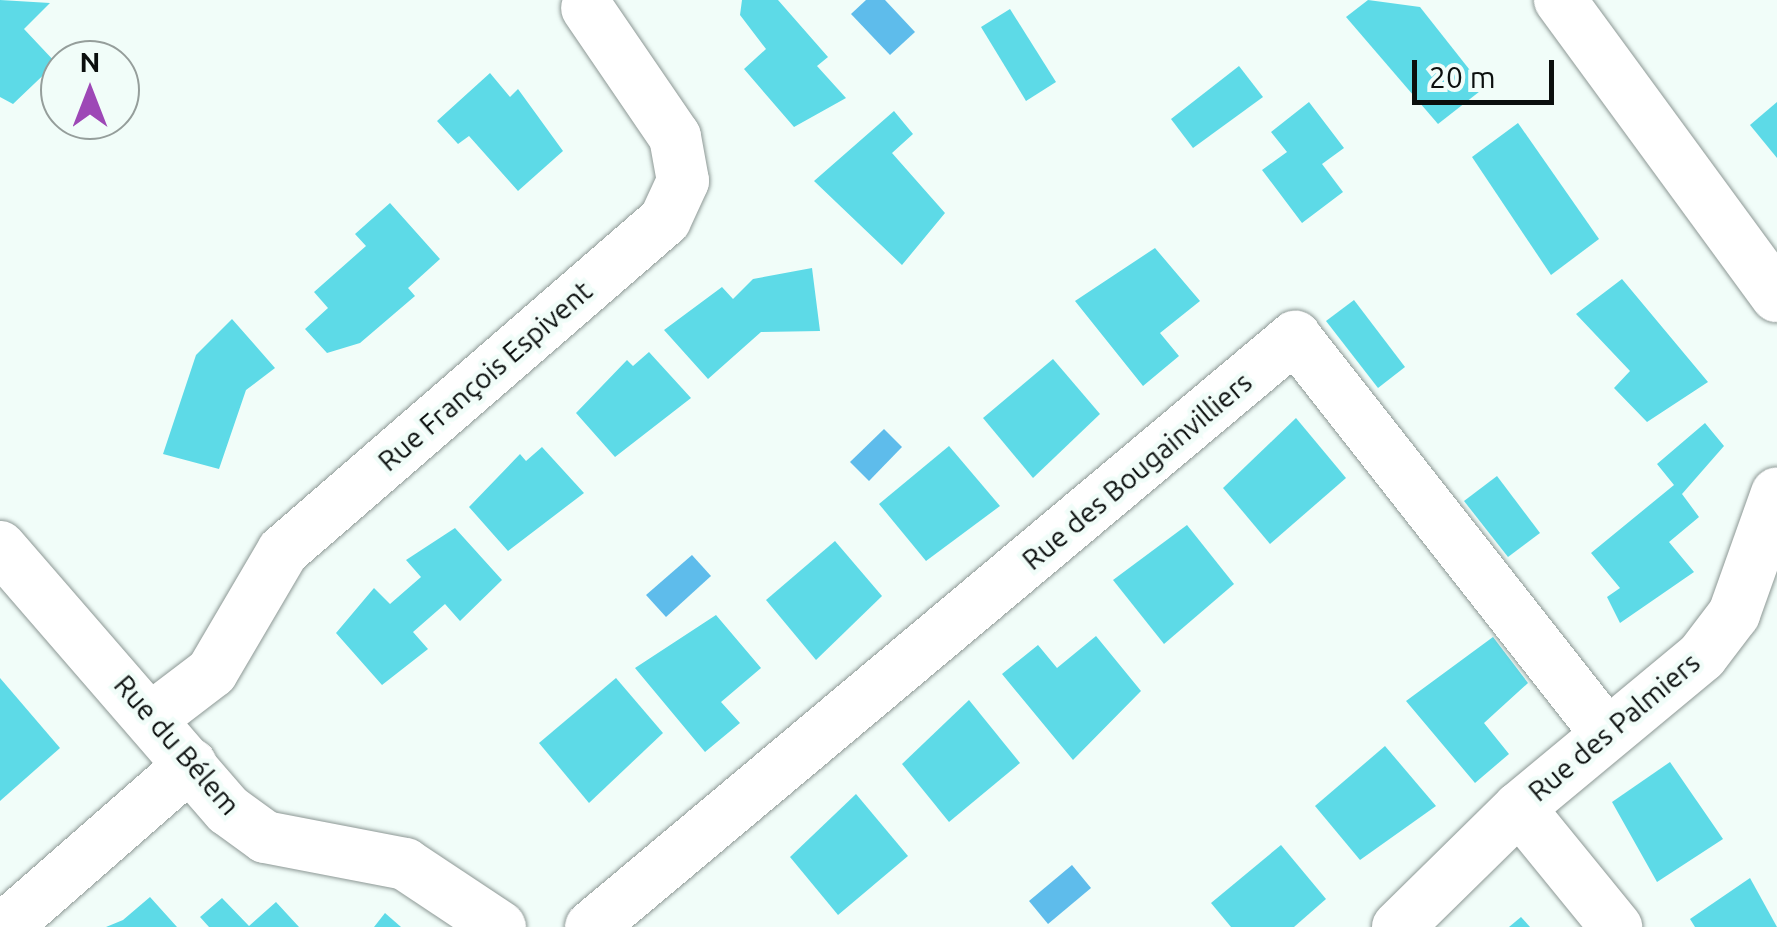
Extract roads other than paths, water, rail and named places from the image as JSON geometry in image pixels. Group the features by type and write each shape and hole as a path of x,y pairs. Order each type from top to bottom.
{"street":[{"path":"1560,0 1777,296"},
{"name":"Rue François Espivent","path":"153,717 212,672 282,551 665,220 683,181 675,137 587,8"},
{"name":"Rue des Bougainvilliers","path":"591,927 1295,337 1607,734"},
{"name":"Rue des Palmiers","path":"1398,927 1519,808 1702,656 1734,614 1777,493"},
{"name":"Rue du Bélem","path":"0,547 191,764 265,837 406,864 500,927"},
{"path":"6,927 191,764"},
{"path":"1519,808 1616,927"}],"water":[{"path":"866,0 885,0 915,32 890,55 851,14"},
{"path":"884,429 902,447 869,481 850,462"},
{"path":"692,555 711,576 666,617 646,595"},
{"path":"1072,865 1091,888 1048,924 1029,901"}]}
